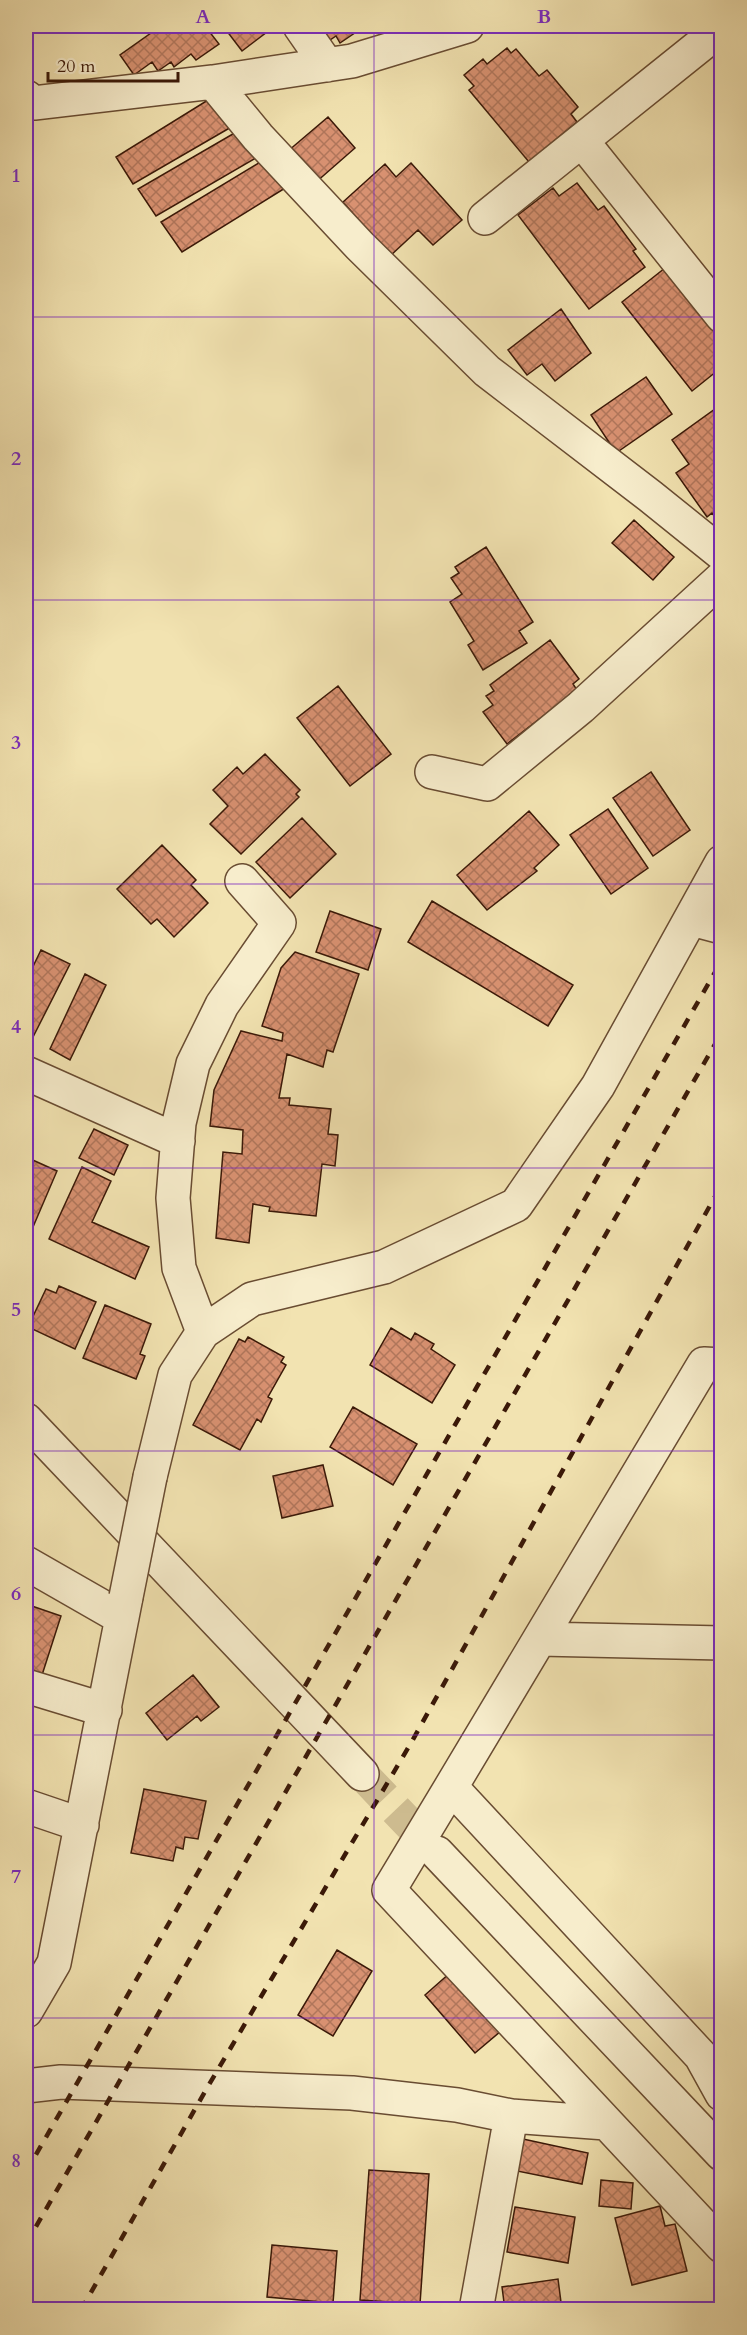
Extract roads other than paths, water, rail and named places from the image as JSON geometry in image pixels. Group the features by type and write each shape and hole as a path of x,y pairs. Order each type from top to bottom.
{"street":[{"path":"300,26 327,65"},
{"path":"26,97 34,103 213,82 352,61 467,26"},
{"path":"485,218 713,35 705,26"},
{"path":"213,82 258,137 360,246 487,371 722,554"},
{"path":"582,141 722,316"},
{"path":"432,772 487,784 581,707 722,578"},
{"path":"26,2011 54,1963 150,1477 175,1375 203,1332 252,1299 384,1267 516,1204 707,923 722,862"},
{"path":"203,1332 179,1268 173,1198 179,1124 193,1064 222,1005 279,923 242,881"},
{"path":"26,1073 178,1141"},
{"path":"722,1365 704,1364 389,1890 722,2246"},
{"path":"26,1420 362,1774"},
{"path":"26,1563 124,1607"},
{"path":"540,1639 722,1643"},
{"path":"26,1686 105,1710"},
{"path":"452,1787 701,2056 722,2094"},
{"path":"26,1806 82,1825"},
{"path":"437,1853 722,2154"},
{"path":"26,2085 61,2082 352,2092 457,2105 510,2116 606,2123"},
{"path":"476,2310 510,2116"}],"tunnel":[{"path":"362,1774 437,1853"}],"railway":[{"path":"26,2172 722,960"},
{"path":"26,2244 722,1032"},
{"path":"81,2310 207,2088 411,1743 722,1184"}]}
